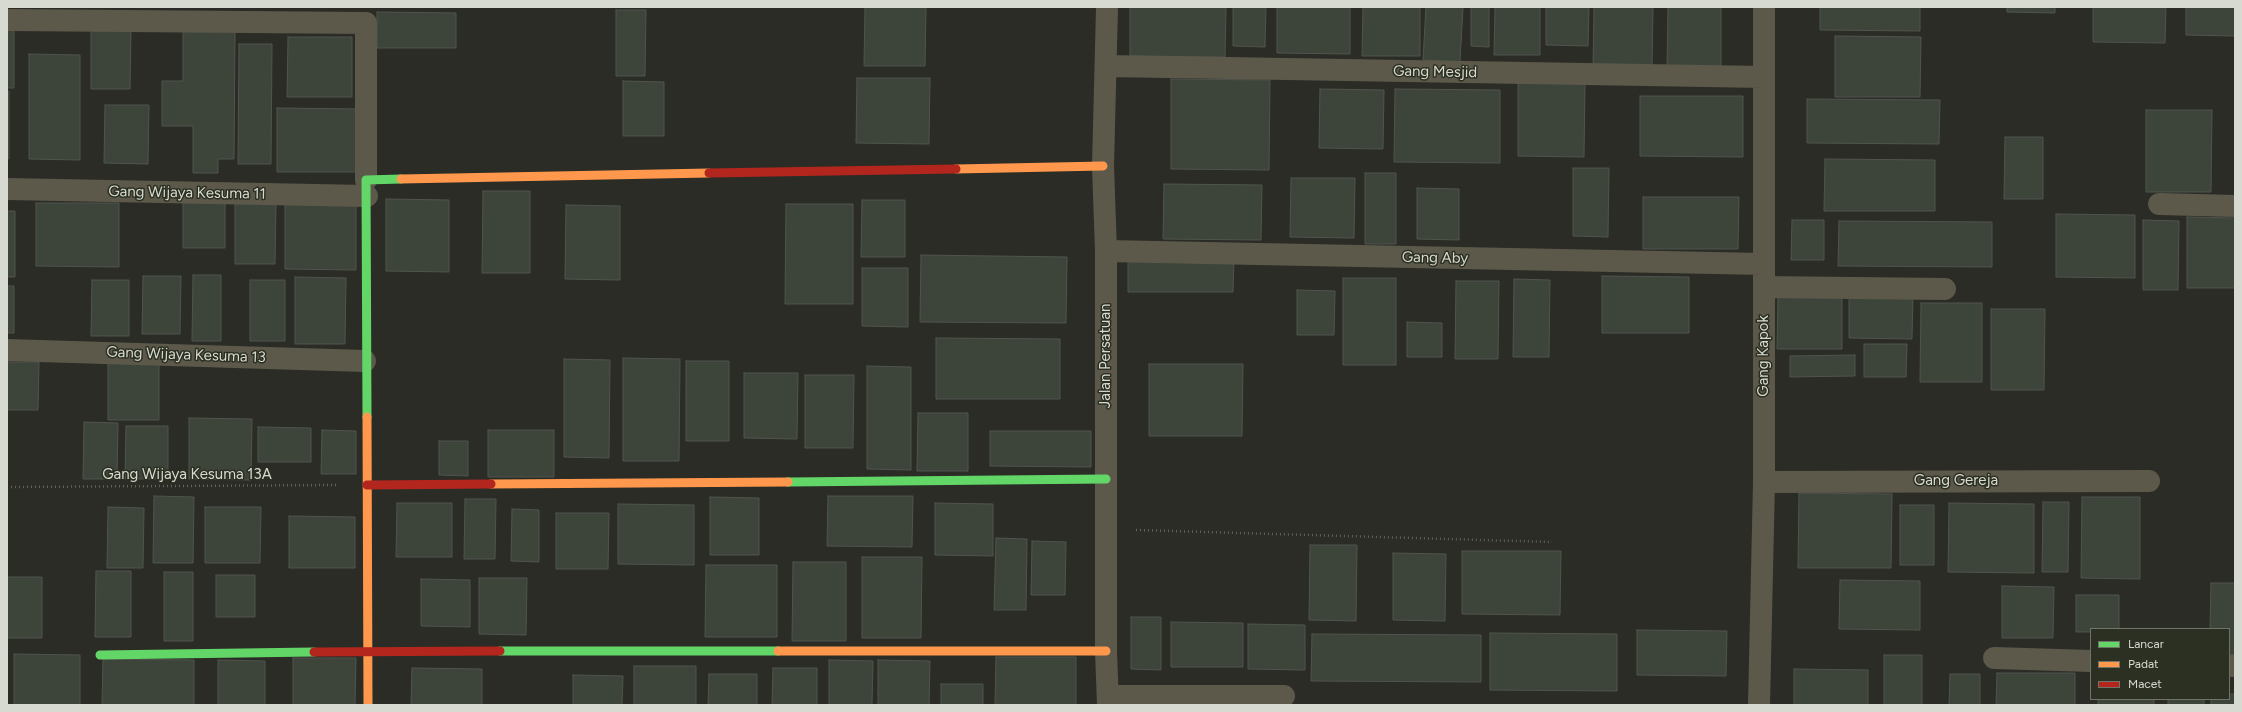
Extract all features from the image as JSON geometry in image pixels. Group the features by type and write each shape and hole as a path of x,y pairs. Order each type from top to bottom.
{"street":[{"name":"Jalan Persatuan","path":"1107,7 1107,66 1103,166 1106,251 1106,651 1108,700"},
{"name":"Gang Kapok","path":"1759,705 1764,482 1764,7"},
{"path":"7,20 366,15 365,361 368,705"},
{"name":"Gang Mesjid","path":"1107,66 1764,77"},
{"path":"366,188 1103,166"},
{"name":"Gang Wijaya Kesuma 11","path":"7,189 366,188"},
{"path":"2159,204 2235,206"},
{"name":"Gang Aby","path":"1106,251 1764,264"},
{"path":"1764,287 1945,289"},
{"name":"Gang Wijaya Kesuma 13","path":"7,350 365,361"},
{"path":"367,485 1106,479"},
{"name":"Gang Gereja","path":"1764,482 2149,481"},
{"path":"100,655 368,651 1106,651"},
{"path":"1994,658 2090,661"},
{"path":"1108,700 1284,696"}],"path":[{"name":"Gang Wijaya Kesuma 13A","path":"7,487 367,485"},
{"path":"1106,529 1552,542"}],"building":[{"path":"865,7 926,7 925,66 864,66"},
{"path":"1130,7 1226,7 1225,57 1130,56"},
{"path":"1233,7 1266,7 1265,47 1233,46"},
{"path":"1277,7 1350,7 1350,54 1277,53"},
{"path":"1363,7 1420,7 1420,56 1362,56"},
{"path":"1426,7 1463,7 1460,62 1423,60"},
{"path":"1471,7 1489,7 1489,47 1471,46"},
{"path":"1495,7 1540,7 1540,55 1494,55"},
{"path":"1546,7 1589,7 1588,46 1546,45"},
{"path":"1594,7 1653,7 1652,71 1593,71"},
{"path":"1668,7 1721,7 1721,71 1667,71"},
{"path":"1820,7 1920,7 1920,31 1820,30"},
{"path":"2007,7 2055,7 2055,13 2007,12"},
{"path":"2093,7 2166,7 2165,43 2093,42"},
{"path":"2186,7 2235,7 2235,36 2186,35"},
{"path":"616,10 646,10 645,76 616,76"},
{"path":"377,12 456,13 456,48 377,48"},
{"path":"91,29 131,29 130,89 91,89"},
{"path":"183,29 235,29 234,159 218,159 218,173 193,173 193,126 162,126 162,81 183,81"},
{"path":"7,30 14,30 14,88 7,88"},
{"path":"1835,36 1921,37 1920,97 1835,97"},
{"path":"288,37 352,37 352,97 287,97"},
{"path":"239,44 272,44 271,164 238,164"},
{"path":"29,54 80,55 80,160 29,159"},
{"path":"857,78 930,78 929,144 856,143"},
{"path":"1171,79 1270,80 1269,170 1171,169"},
{"path":"623,81 664,82 664,136 623,136"},
{"path":"1518,83 1585,83 1584,157 1518,156"},
{"path":"1320,89 1384,90 1383,149 1319,148"},
{"path":"1395,89 1500,90 1500,163 1394,162"},
{"path":"7,91 9,91 9,159 7,159"},
{"path":"1640,96 1743,96 1743,157 1640,156"},
{"path":"1807,99 1940,100 1939,144 1807,143"},
{"path":"105,105 149,105 148,164 104,163"},
{"path":"277,108 359,109 359,172 277,172"},
{"path":"2146,110 2212,110 2211,192 2146,192"},
{"path":"2005,137 2043,137 2043,199 2004,199"},
{"path":"1825,159 1935,160 1935,211 1824,211"},
{"path":"1573,168 1609,168 1608,237 1573,236"},
{"path":"1365,173 1396,173 1396,244 1365,244"},
{"path":"1291,178 1355,178 1354,238 1290,237"},
{"path":"1164,184 1262,185 1261,240 1163,239"},
{"path":"1417,188 1459,189 1459,240 1417,239"},
{"path":"483,191 530,191 530,273 482,273"},
{"path":"1643,197 1739,197 1738,249 1643,249"},
{"path":"235,199 276,200 275,264 235,264"},
{"path":"386,199 449,200 449,272 386,271"},
{"path":"285,200 356,200 356,270 285,269"},
{"path":"862,200 905,200 905,257 861,257"},
{"path":"36,203 119,203 119,267 36,266"},
{"path":"183,203 225,203 225,248 183,248"},
{"path":"786,204 853,204 853,304 785,304"},
{"path":"566,205 620,206 620,280 565,279"},
{"path":"7,211 15,211 15,277 7,277"},
{"path":"2056,214 2135,215 2135,278 2056,277"},
{"path":"2187,217 2235,218 2235,288 2187,288"},
{"path":"1792,220 1824,220 1824,260 1791,260"},
{"path":"2143,220 2179,221 2178,290 2143,290"},
{"path":"1839,221 1992,222 1992,267 1838,266"},
{"path":"921,255 1067,257 1066,323 920,322"},
{"path":"1128,260 1234,260 1233,292 1128,292"},
{"path":"862,268 908,268 908,327 862,326"},
{"path":"193,275 221,275 221,341 192,341"},
{"path":"143,276 181,276 180,334 142,334"},
{"path":"1602,276 1689,277 1689,333 1602,333"},
{"path":"295,277 346,278 345,344 295,344"},
{"path":"1343,278 1396,278 1396,365 1343,365"},
{"path":"1514,279 1550,280 1549,357 1513,357"},
{"path":"92,280 129,280 129,336 91,336"},
{"path":"250,280 285,280 285,341 250,341"},
{"path":"1456,281 1499,281 1498,359 1455,359"},
{"path":"7,286 14,286 14,333 7,333"},
{"path":"1297,290 1335,291 1334,335 1297,335"},
{"path":"1849,296 1913,296 1912,339 1849,338"},
{"path":"1778,297 1842,298 1842,349 1777,349"},
{"path":"1921,303 1982,303 1982,382 1920,382"},
{"path":"1991,309 2045,309 2044,390 1991,390"},
{"path":"1407,322 1442,323 1442,357 1407,357"},
{"path":"936,338 1060,339 1060,399 936,399"},
{"path":"1864,344 1907,344 1906,377 1864,377"},
{"path":"1855,355 1855,376 1790,377 1790,356"},
{"path":"623,358 680,359 679,461 623,461"},
{"path":"108,359 159,359 159,420 108,420"},
{"path":"564,359 610,360 609,458 564,457"},
{"path":"686,361 729,361 729,441 686,441"},
{"path":"7,362 39,362 38,410 7,410"},
{"path":"1149,364 1243,364 1242,436 1149,436"},
{"path":"867,366 911,367 911,470 867,469"},
{"path":"744,373 798,373 797,439 744,438"},
{"path":"805,375 854,375 853,448 805,448"},
{"path":"918,413 968,413 968,471 917,471"},
{"path":"189,418 252,419 251,480 189,479"},
{"path":"84,422 118,423 117,479 83,479"},
{"path":"126,426 168,426 168,479 125,479"},
{"path":"258,427 311,428 311,462 258,462"},
{"path":"322,430 356,431 356,474 321,474"},
{"path":"488,430 554,430 554,477 488,477"},
{"path":"990,431 1091,431 1091,467 990,466"},
{"path":"439,441 468,441 468,476 439,475"},
{"path":"1799,493 1892,494 1891,568 1798,568"},
{"path":"154,496 194,497 193,563 153,563"},
{"path":"828,496 913,496 912,547 827,546"},
{"path":"710,497 759,498 759,555 710,555"},
{"path":"2082,497 2140,497 2140,579 2081,578"},
{"path":"465,499 496,499 495,559 464,559"},
{"path":"2043,502 2069,502 2068,572 2042,572"},
{"path":"397,503 452,503 452,557 396,557"},
{"path":"935,503 993,504 993,556 935,555"},
{"path":"1949,503 2034,504 2034,573 1948,572"},
{"path":"618,504 694,505 694,565 618,564"},
{"path":"1900,505 1934,505 1934,565 1900,565"},
{"path":"108,507 144,508 143,568 107,568"},
{"path":"205,507 261,507 260,563 205,563"},
{"path":"512,509 539,510 539,562 511,561"},
{"path":"556,513 609,513 608,569 556,569"},
{"path":"289,516 355,517 355,568 289,568"},
{"path":"996,538 1027,539 1026,610 994,610"},
{"path":"1032,541 1066,542 1065,595 1031,595"},
{"path":"1310,545 1357,545 1356,621 1309,620"},
{"path":"1462,551 1561,551 1560,615 1462,614"},
{"path":"1393,553 1446,554 1445,621 1393,620"},
{"path":"862,557 922,557 921,638 862,638"},
{"path":"793,562 846,562 846,641 792,641"},
{"path":"706,565 777,565 777,637 705,637"},
{"path":"96,571 131,571 131,637 95,637"},
{"path":"164,572 193,572 193,641 164,641"},
{"path":"216,575 255,575 255,617 216,617"},
{"path":"7,577 42,577 42,638 7,638"},
{"path":"479,578 527,578 526,635 479,634"},
{"path":"421,579 470,580 470,627 421,626"},
{"path":"1840,580 1920,581 1920,630 1839,629"},
{"path":"2211,583 2235,583 2235,655 2230,655 2230,628 2210,628"},
{"path":"2002,586 2054,587 2053,638 2002,638"},
{"path":"2076,595 2119,595 2119,628 2090,628 2090,632 2076,632"},
{"path":"1131,617 1161,617 1161,670 1131,669"},
{"path":"1171,622 1243,623 1243,667 1171,667"},
{"path":"1248,624 1305,625 1305,670 1248,669"},
{"path":"1637,630 1727,631 1726,676 1637,675"},
{"path":"1490,633 1617,634 1617,691 1490,690"},
{"path":"1312,634 1481,635 1481,682 1311,681"},
{"path":"14,654 80,655 80,705 14,705"},
{"path":"1884,655 1922,655 1922,705 1884,705"},
{"path":"996,657 1076,657 1076,705 995,705"},
{"path":"293,658 356,658 355,705 293,705"},
{"path":"103,659 194,660 194,705 102,705"},
{"path":"218,660 265,661 265,705 218,705"},
{"path":"829,660 873,661 872,705 829,705"},
{"path":"878,660 930,661 929,705 878,705"},
{"path":"634,666 696,666 696,705 634,705"},
{"path":"412,668 482,669 482,705 411,705"},
{"path":"773,668 817,668 817,705 772,705"},
{"path":"1794,669 1868,670 1868,705 1794,705"},
{"path":"1997,673 2075,673 2075,705 1996,705"},
{"path":"709,674 757,674 757,705 708,705"},
{"path":"1950,674 1980,674 1980,705 1949,705"},
{"path":"573,675 623,676 622,705 573,705"},
{"path":"941,684 983,684 983,705 941,705"},
{"path":"2230,694 2235,694 2235,705 2211,705 2211,700 2230,700"},
{"path":"2098,700 2154,700 2154,705 2098,705"},
{"path":"2168,700 2204,700 2204,705 2168,705"}],"traffic: fast":[{"path":"367,417 366,180 401,179"},
{"path":"788,482 1106,479"},
{"path":"500,651 778,651"},
{"path":"100,655 314,652"}],"traffic: slow":[{"path":"956,169 1103,166"},
{"path":"401,179 709,173"},
{"path":"367,417 368,705"},
{"path":"491,484 788,482"},
{"path":"778,651 1106,651"}],"traffic: jam":[{"path":"709,173 956,169"},
{"path":"367,485 491,484"},
{"path":"314,652 500,651"}]}
